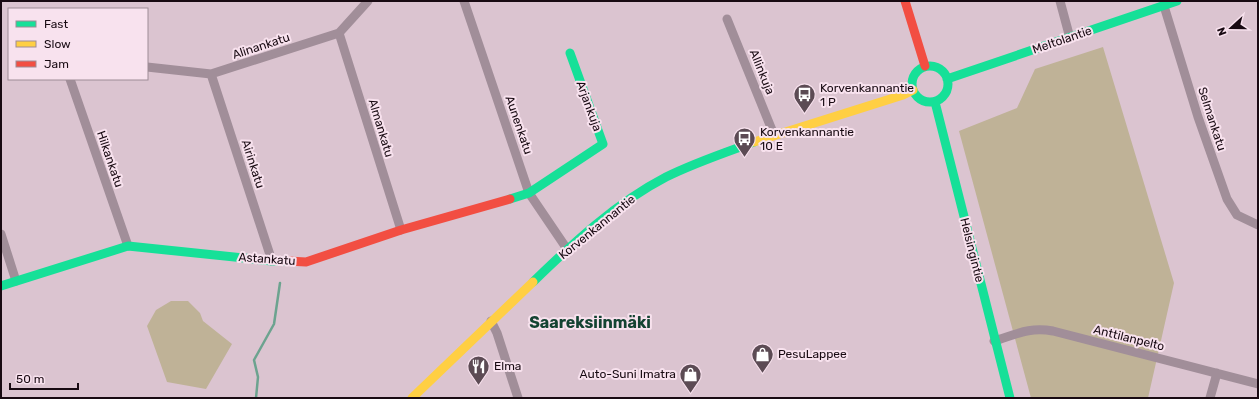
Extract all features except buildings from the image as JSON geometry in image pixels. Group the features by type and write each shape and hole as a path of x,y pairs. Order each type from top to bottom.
{"main road":[{"path":"905,1 925,66"},
{"name":"Meltolantie","path":"947,79 1177,1"},
{"name":"Arjankuja","path":"529,192 603,144 570,53"},
{"path":"925,66 939,68 947,79 948,86 946,93 941,99 934,102 922,100 916,96 913,90 912,83 914,76 925,66"},
{"name":"Korvenkannantie","path":"412,398 567,249 613,211 637,194 666,177 704,160 774,135 903,95 913,90"},
{"name":"Helsingintie","path":"934,102 994,341 1010,398"},
{"name":"Astankatu","path":"1,286 128,246 272,261 306,262 401,230 529,192"}],"street":[{"path":"339,33 368,1"},
{"name":"Aunenkatu","path":"464,1 529,192 567,249"},
{"path":"1060,1 1070,38"},
{"name":"Selmankatu","path":"1164,6 1198,117 1227,199 1237,215 1258,225"},
{"name":"Allinkuja","path":"727,19 774,135"},
{"name":"Alinankatu","path":"148,67 211,74 339,33"},
{"name":"Almankatu","path":"339,33 401,230"},
{"name":"Airinkatu","path":"211,74 272,261"},
{"name":"Hilkankatu","path":"70,80 128,246"},
{"path":"1,234 16,281"},
{"path":"491,321 497,333 518,398"},
{"name":"Anttilanpelto","path":"994,341 1031,330 1041,329 1258,384"},
{"path":"1210,398 1217,373"}],"shaded area":[{"path":"1103,47 1174,283 1148,398 1031,398 959,131 1017,108 1035,69"},
{"path":"171,301 188,301 200,313 203,321 232,344 206,389 167,382 147,326 156,310"}],"waterway":[{"path":"256,398 258,377 254,360 274,324 280,283"}],"traffic: fast":[{"path":"947,79 1177,1"},
{"path":"510,199 529,193 603,144 570,53"},
{"path":"934,66 943,71 947,77 948,84 947,91 943,97 934,102 926,102 917,97 913,91 912,80 917,71 923,67 934,66"},
{"path":"935,102 1010,398"},
{"path":"533,282 579,238 612,211 648,187 687,167 754,142"},
{"path":"1,286 128,246 272,261 288,261"}],"traffic: slow":[{"path":"754,142 903,95 913,90"},
{"path":"412,398 533,282"}],"traffic: jam":[{"path":"905,1 925,66"},
{"path":"288,261 306,262 401,230 510,199"}],"place":[{"name":"Korvenkannantie 1 P","path":"805,114"},
{"name":"Korvenkannantie 10 E","path":"745,158"},
{"name":"PesuLappee","path":"763,374"},
{"name":"Elma","path":"479,386"},
{"name":"Auto-Suni Imatra","path":"691,394"}],"district":[{"name":"Saareksiinmäki","path":"590,322"}]}
